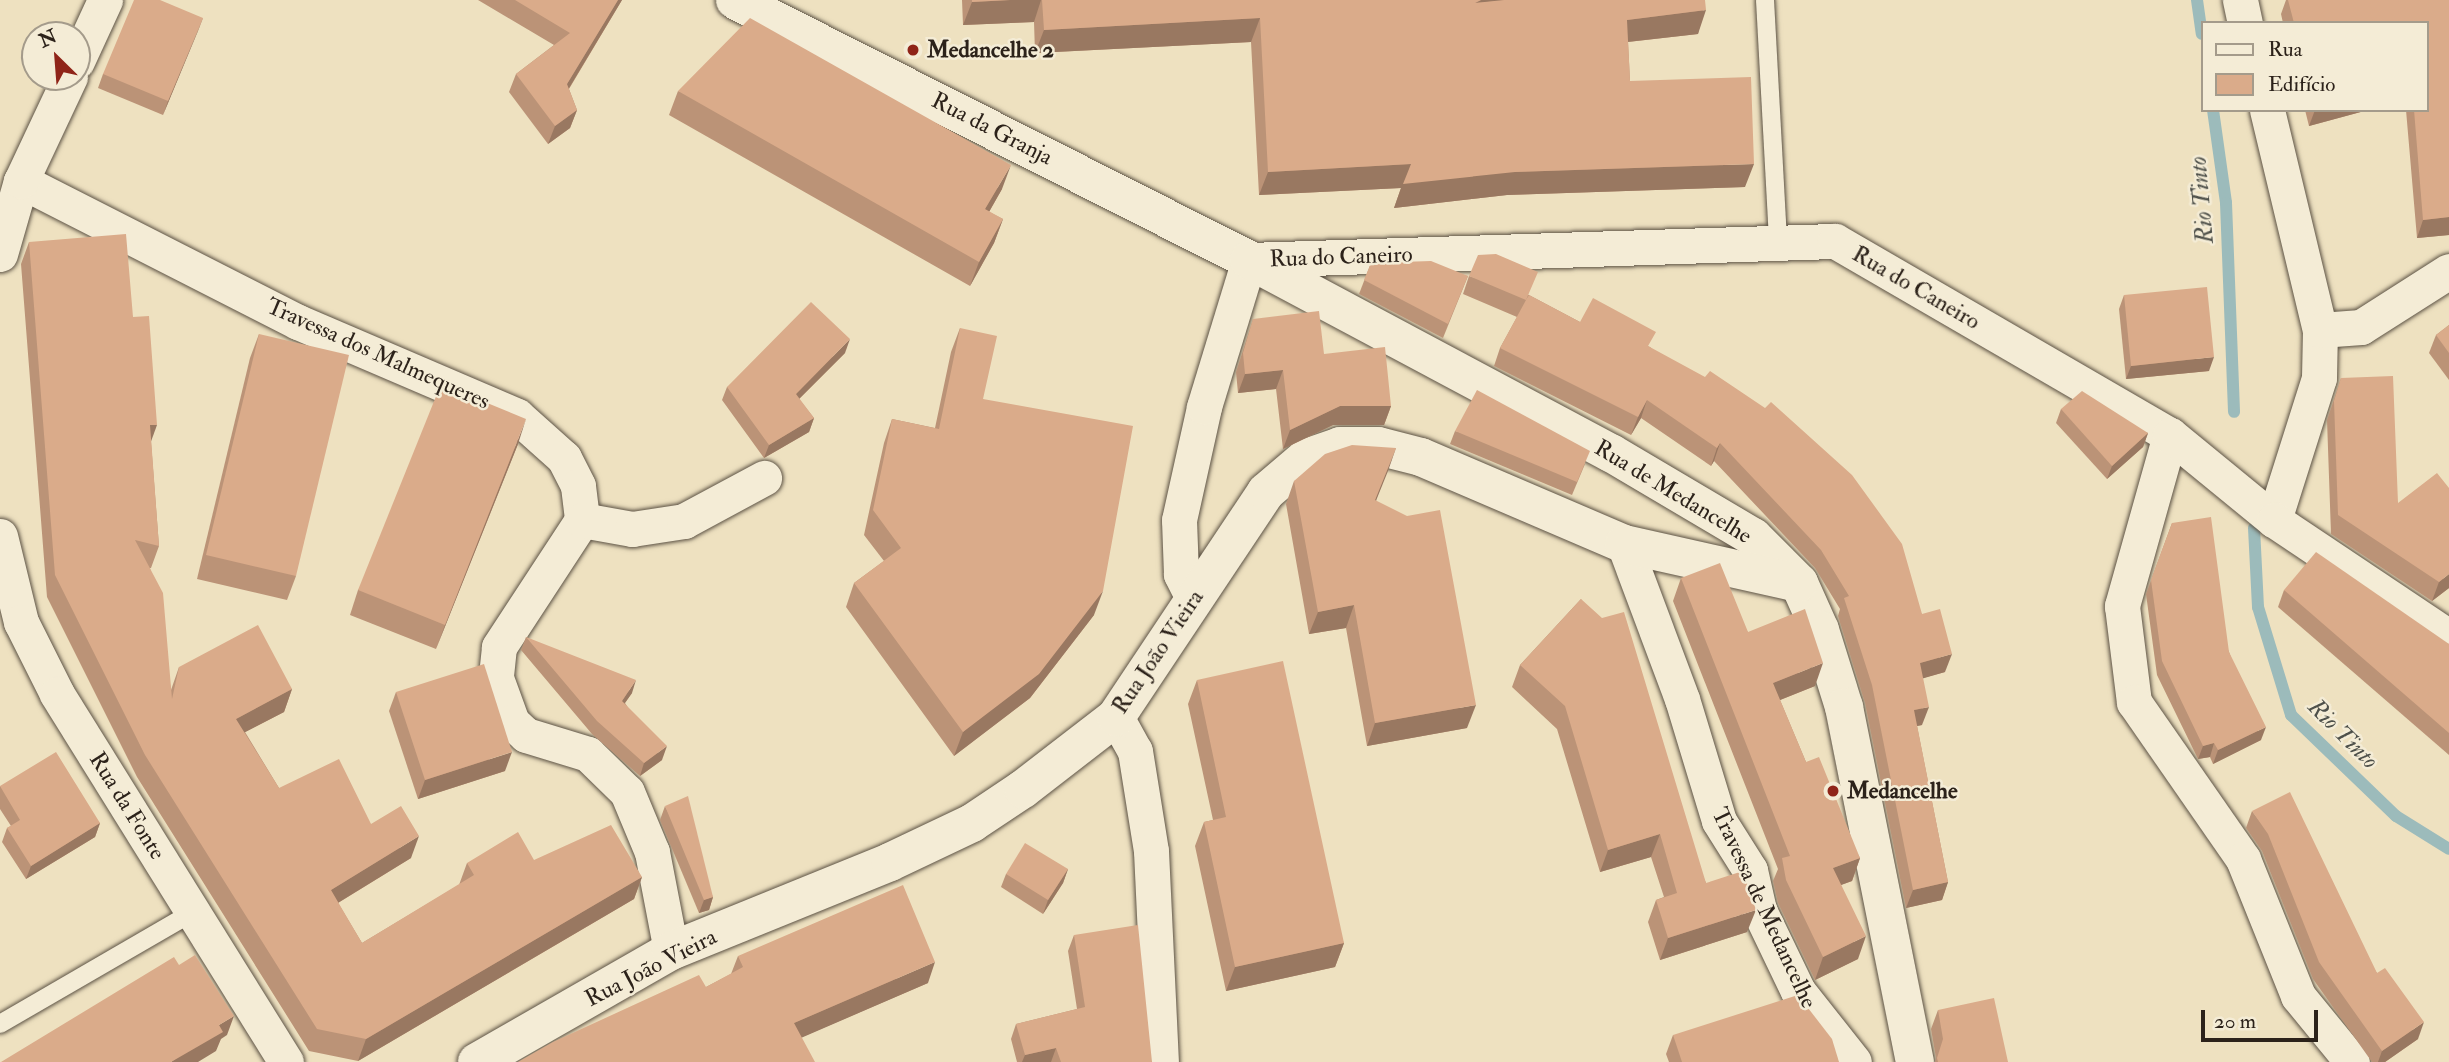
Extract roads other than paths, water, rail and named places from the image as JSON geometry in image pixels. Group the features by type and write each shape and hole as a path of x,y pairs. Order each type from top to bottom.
{"street":[{"path":"91,30 105,0"},
{"name":"Rua da Granja","path":"735,0 1249,260"},
{"path":"2240,0 2245,21"},
{"path":"0,254 22,181 63,91"},
{"path":"2267,112 2320,330 2319,377 2274,520"},
{"name":"Travessa dos Malmequeres","path":"22,181 298,323 517,416 564,458 578,486 582,520"},
{"name":"Rua do Caneiro","path":"1249,260 1835,241 2170,435 2274,520 2449,637"},
{"path":"1194,600 1181,574 1179,520 1204,407 1249,260"},
{"name":"Rua de Medancelhe","path":"1249,260 1720,514 1800,583"},
{"path":"2320,330 2361,327 2449,271"},
{"path":"2170,435 2122,606 2134,702 2243,859 2298,996 2352,1062"},
{"name":"Rua João Vieira","path":"477,1062 671,951 972,823 1116,717 1266,492 1306,458 1340,446 1378,446 1421,457 1624,544 1800,583"},
{"path":"671,951 652,852 627,792 588,754 526,735 512,722 496,678 499,647 582,520 632,529 684,521 764,478"},
{"name":"Rua da Fonte","path":"0,536 21,622 57,694 286,1062"},
{"name":"Travessa de Medancelhe","path":"1624,544 1682,699 1719,821 1749,870 1759,910 1798,991 1854,1062"},
{"path":"1800,583 1843,707 1915,1062"},
{"path":"1116,717 1135,751 1151,851 1161,1062"}],"lane":[{"path":"1765,0 1778,242"},
{"path":"0,1024 192,912"}],"waterway":[{"name":"Rio Tinto","path":"2197,0 2200,21"},
{"name":"Rio Tinto","path":"2213,112 2226,203 2234,412"},
{"name":"Rio Tinto","path":"2254,528 2258,607 2291,715 2396,816 2449,849"}],"place":[{"name":"Medancelhe 2","path":"913,50"},
{"name":"Medancelhe","path":"1833,791"}]}
